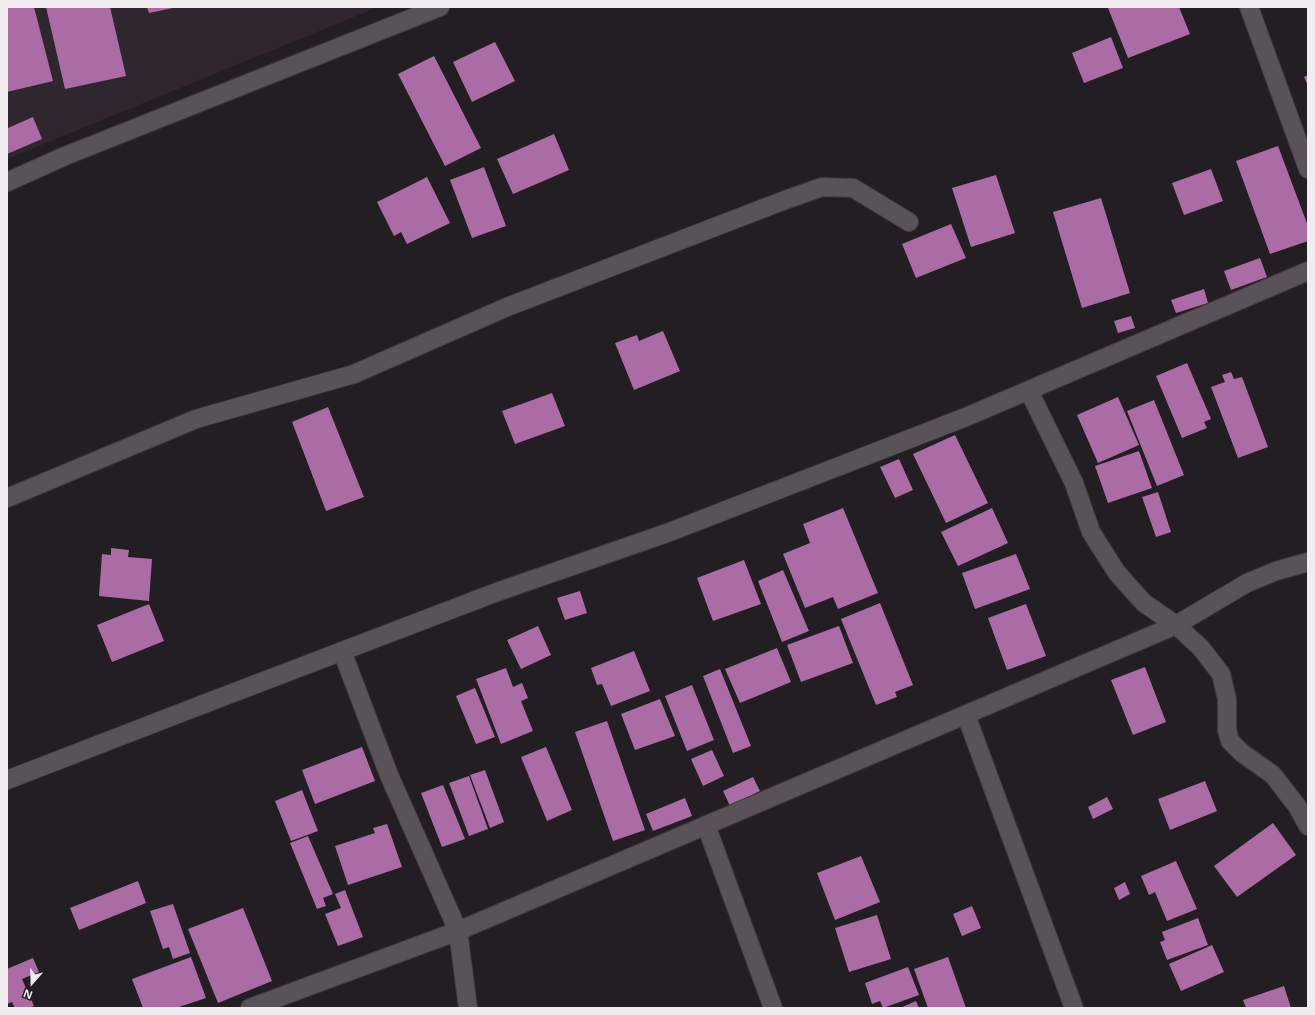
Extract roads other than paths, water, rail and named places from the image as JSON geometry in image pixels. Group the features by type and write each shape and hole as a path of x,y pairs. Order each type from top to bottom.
{"street":[{"path":"7,182 65,156 440,7"},
{"path":"1249,7 1308,169"},
{"path":"7,498 196,419 354,374 508,307 822,187 853,188 909,222"},
{"path":"7,780 497,592 667,533 966,417 1308,271"},
{"path":"1029,391 1074,483 1091,532 1117,573 1144,603 1176,625 1201,648 1221,674 1227,698 1227,730 1230,742 1242,753 1273,775 1297,806 1308,826"},
{"path":"250,1008 458,931 1176,625 1247,583 1276,571 1308,562"},
{"path":"342,651 389,776 458,931 468,1008"},
{"path":"966,715 1074,1008"},
{"path":"706,825 773,1008"}]}
